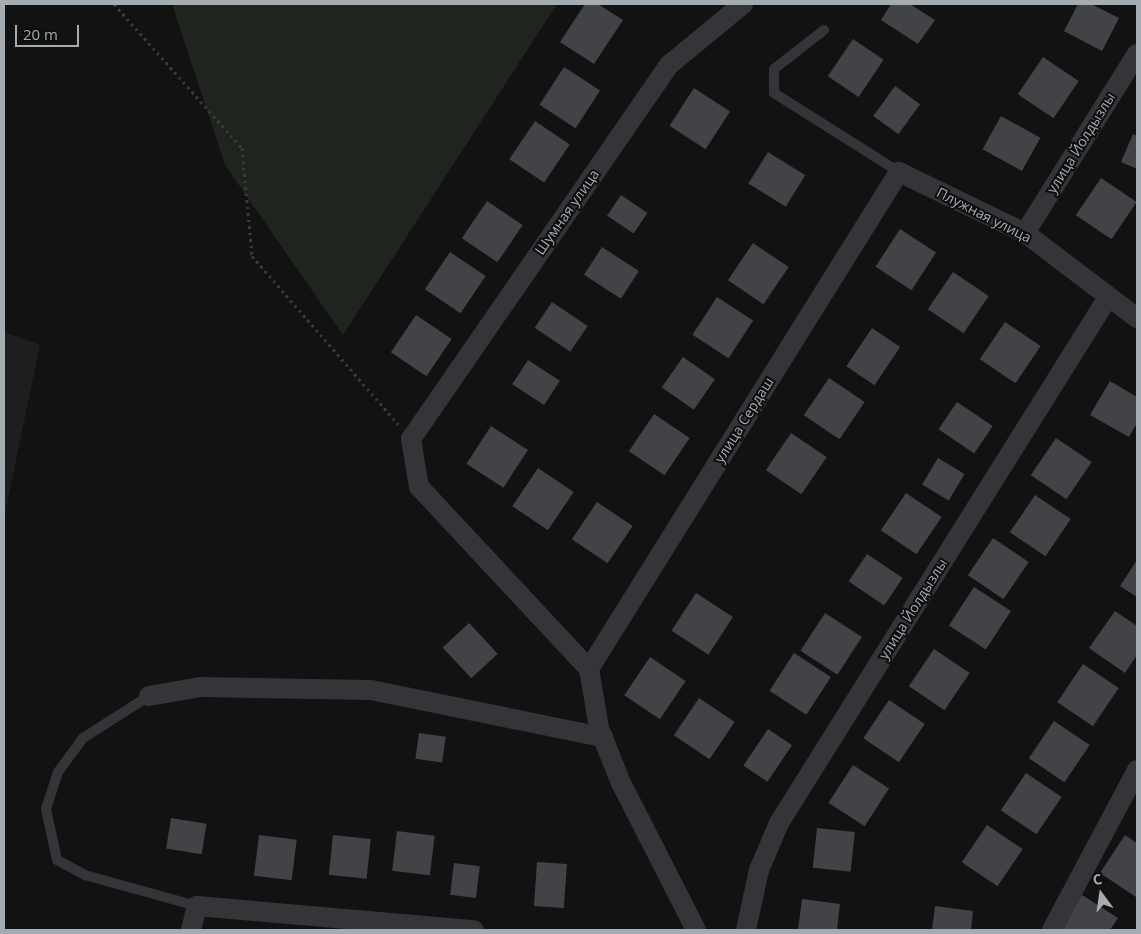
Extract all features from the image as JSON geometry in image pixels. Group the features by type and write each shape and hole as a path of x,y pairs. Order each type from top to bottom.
{"street":[{"name":"Шумная улица","path":"410,438 669,65 743,4"},
{"name":"улица Йолдызлы","path":"1025,233 1137,54"},
{"name":"Плужная улица","path":"899,172 1025,233 1107,299 1137,318"},
{"name":"улица Сердаш","path":"588,669 899,172"},
{"name":"улица Йолдызлы","path":"746,930 759,870 779,823 1107,299"},
{"path":"410,438 419,488 588,669 603,737 648,840 696,930"},
{"path":"149,696 201,688 371,690 603,737"},
{"path":"1052,930 1137,770"},
{"path":"191,930 197,906 474,930"}],"lane":[{"path":"824,30 774,69 774,93 899,172"},
{"path":"149,696 82,738 58,772 46,809 57,860 85,875 197,906"}],"path":[{"path":"114,4 242,148 252,256 410,438"}],"shaded area":[{"path":"172,4 557,4 343,335 225,165"},
{"path":"4,332 40,345 4,518"}],"building":[{"path":"585,4 598,4 623,20 594,64 560,42"},
{"path":"891,4 910,4 935,20 918,44 881,20"},
{"path":"1078,4 1091,4 1119,18 1102,51 1064,31"},
{"path":"853,39 884,60 859,97 828,76"},
{"path":"1043,57 1079,81 1053,118 1018,94"},
{"path":"564,67 600,90 576,128 539,105"},
{"path":"895,86 920,104 898,134 873,116"},
{"path":"694,88 730,111 706,149 669,126"},
{"path":"1001,116 1040,138 1022,171 983,149"},
{"path":"535,121 570,144 544,183 509,159"},
{"path":"1133,134 1137,136 1137,169 1121,162"},
{"path":"768,152 805,175 786,207 748,183"},
{"path":"1101,178 1137,202 1111,239 1076,215"},
{"path":"621,195 648,213 634,234 607,216"},
{"path":"487,201 523,225 497,262 462,238"},
{"path":"900,229 936,252 912,290 875,267"},
{"path":"753,243 789,267 763,304 728,280"},
{"path":"602,247 639,271 621,299 584,275"},
{"path":"450,252 486,276 460,313 425,289"},
{"path":"953,272 989,296 963,333 928,309"},
{"path":"717,297 753,320 729,358 692,335"},
{"path":"552,302 588,326 570,352 535,328"},
{"path":"416,315 452,339 426,376 391,352"},
{"path":"1005,322 1041,346 1015,383 980,359"},
{"path":"872,328 900,347 874,385 846,366"},
{"path":"683,357 715,379 694,410 662,387"},
{"path":"528,360 560,381 544,405 512,384"},
{"path":"829,378 865,402 839,439 804,415"},
{"path":"1110,381 1137,397 1137,423 1129,437 1090,415"},
{"path":"957,402 993,426 974,453 939,429"},
{"path":"654,414 690,438 664,475 629,451"},
{"path":"491,426 528,450 503,488 466,464"},
{"path":"791,433 827,457 801,494 766,470"},
{"path":"1056,438 1092,462 1066,499 1031,475"},
{"path":"938,458 965,474 949,501 922,485"},
{"path":"538,468 574,492 548,530 512,506"},
{"path":"906,493 942,517 916,554 881,530"},
{"path":"1035,495 1071,519 1045,556 1010,532"},
{"path":"597,502 633,526 607,563 572,539"},
{"path":"993,538 1029,562 1003,599 968,575"},
{"path":"867,554 903,578 884,605 849,581"},
{"path":"1137,560 1137,597 1120,586"},
{"path":"974,587 1011,611 986,650 949,626"},
{"path":"696,593 733,617 708,655 671,631"},
{"path":"1115,611 1137,626 1137,655 1125,673 1089,648"},
{"path":"825,613 862,637 837,675 800,651"},
{"path":"469,623 498,654 471,678 443,648"},
{"path":"934,649 970,673 944,710 909,686"},
{"path":"794,653 831,677 806,715 769,691"},
{"path":"650,657 686,681 660,719 624,695"},
{"path":"1083,664 1119,688 1093,726 1057,702"},
{"path":"699,698 735,722 709,759 674,735"},
{"path":"889,700 925,724 899,762 863,738"},
{"path":"1054,721 1090,745 1064,782 1029,758"},
{"path":"768,729 792,745 767,782 743,765"},
{"path":"419,733 446,737 442,763 415,759"},
{"path":"853,765 889,788 865,826 828,803"},
{"path":"1026,773 1062,797 1036,834 1001,810"},
{"path":"171,818 207,824 202,854 166,849"},
{"path":"987,825 1023,849 997,886 962,862"},
{"path":"817,828 855,832 851,872 813,868"},
{"path":"397,831 435,836 430,875 392,871"},
{"path":"259,835 297,840 292,880 254,876"},
{"path":"333,835 371,839 367,879 329,875"},
{"path":"1125,835 1137,843 1136,897 1100,873"},
{"path":"537,862 567,864 564,908 534,906"},
{"path":"454,863 480,866 476,898 450,895"},
{"path":"1082,895 1118,918 1110,930 1058,930"},
{"path":"802,899 840,904 837,930 798,930"},
{"path":"935,906 973,911 971,930 932,930"}]}
